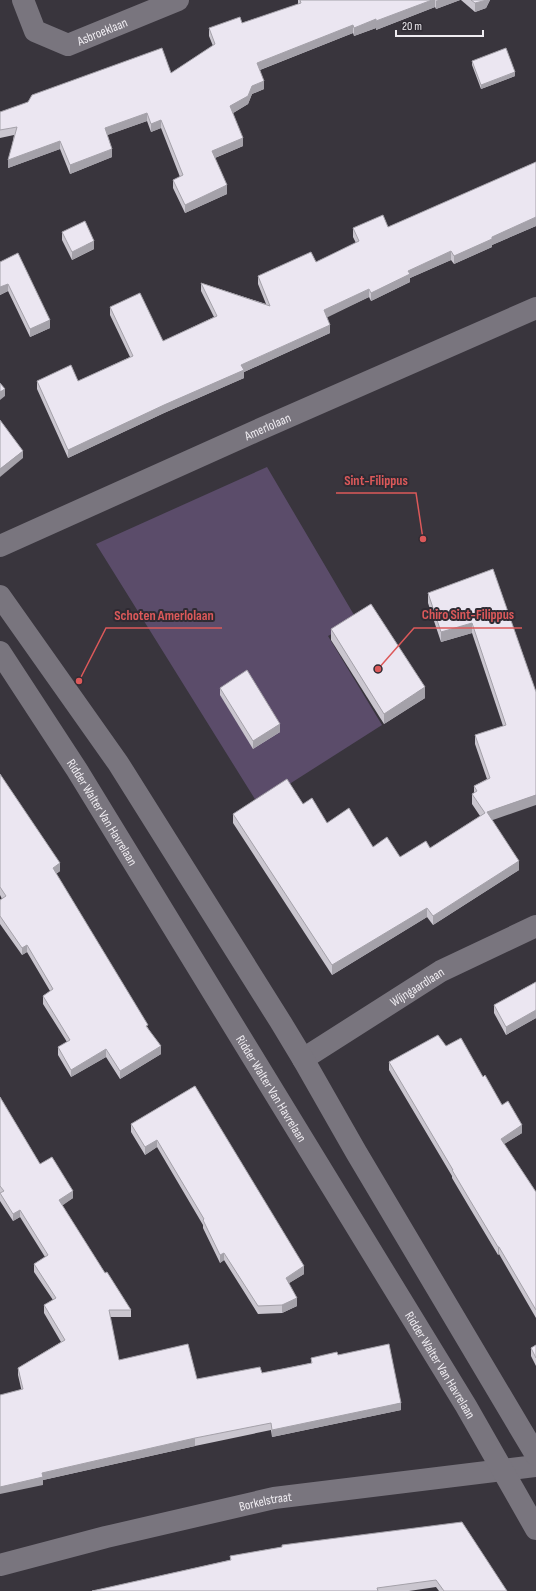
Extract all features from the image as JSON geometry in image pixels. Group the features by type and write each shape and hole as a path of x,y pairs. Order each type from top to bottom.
{"main road":[{"name":"Asbroeklaan","path":"23,0 35,31 68,45 178,0"},
{"name":"Amerlolaan","path":"0,546 256,431 536,308"},
{"path":"0,596 118,764 303,1059 356,1152 536,1455"},
{"name":"Ridder Walter Van Havrelaan","path":"0,652 77,770 466,1406 536,1529"},
{"name":"Wijngaardlaan","path":"303,1059 441,971 536,926"},
{"name":"Borkelstraat","path":"0,1565 106,1537 274,1498 536,1466"}],"shaded area":[{"path":"267,467 357,620 328,636 382,725 258,804 96,544"}],"building":[{"path":"300,0 432,0 354,28 353,25 257,63 264,81 252,86 248,96 230,106 243,138 212,151 227,185 185,205 173,180 183,175 161,120 151,124 147,113 105,128 112,149 70,165 60,141 8,160 17,127 0,130 0,112 28,102 32,95 162,48 171,73 215,44 209,28 240,17 242,23 301,3"},
{"path":"471,0 487,0 475,3"},
{"path":"506,48 515,72 481,85 472,61"},
{"path":"536,162 536,217 454,256 451,251 408,271 410,274 371,293 369,289 324,310 330,325 241,365 244,370 164,405 68,450 37,381 71,365 78,381 133,356 110,307 140,293 163,341 217,316 201,283 270,306 258,276 311,252 316,262 359,241 353,228 383,215 388,227"},
{"path":"85,221 94,241 72,252 62,232"},
{"path":"18,253 50,320 30,329 8,284 0,287 0,262"},
{"path":"0,383 5,389 0,392"},
{"path":"0,420 23,451 0,469"},
{"path":"493,569 536,692 536,795 487,812 519,861 433,916 427,908 332,965 233,814 287,779 303,804 312,798 327,823 349,808 373,847 387,837 400,857 426,841 430,848 485,813 472,794 477,791 474,786 490,778 475,735 506,725 472,623 441,632 428,593"},
{"path":"371,604 425,687 384,714 331,629"},
{"path":"247,670 280,724 253,741 220,688"},
{"path":"0,774 60,863 53,868 148,1025 146,1026 161,1046 120,1071 106,1049 71,1070 58,1047 70,1040 43,996 53,989 27,945 22,948 0,916 0,900 6,896 0,887"},
{"path":"536,982 536,1010 506,1027 494,1005"},
{"path":"438,1035 446,1046 461,1038 483,1077 485,1075 502,1105 508,1101 522,1125 501,1139 536,1192 536,1310 389,1062"},
{"path":"195,1086 304,1266 286,1278 297,1298 282,1305 258,1306 224,1253 220,1255 203,1220 204,1219 157,1140 145,1147 131,1124"},
{"path":"0,1097 40,1164 52,1157 73,1191 59,1200 105,1273 107,1272 131,1310 109,1310 119,1360 188,1344 197,1379 260,1367 262,1373 312,1363 311,1358 337,1352 338,1355 389,1344 401,1403 272,1430 271,1423 195,1438 42,1473 43,1477 0,1487 0,1395 23,1389 18,1368 65,1340 44,1305 56,1298 34,1264 48,1255 20,1210 13,1214 0,1193 4,1191 0,1186"},
{"path":"536,1345 536,1358 531,1348"},
{"path":"462,1522 507,1591 444,1591 436,1580 377,1588 378,1591 92,1591 231,1560 230,1556 282,1547 282,1545"}],"place":[{"name":"Sint-Filippus","path":"423,539"},
{"name":"Chiro Sint-Filippus","path":"378,669"},
{"name":"Schoten Amerlolaan","path":"79,681"}]}
